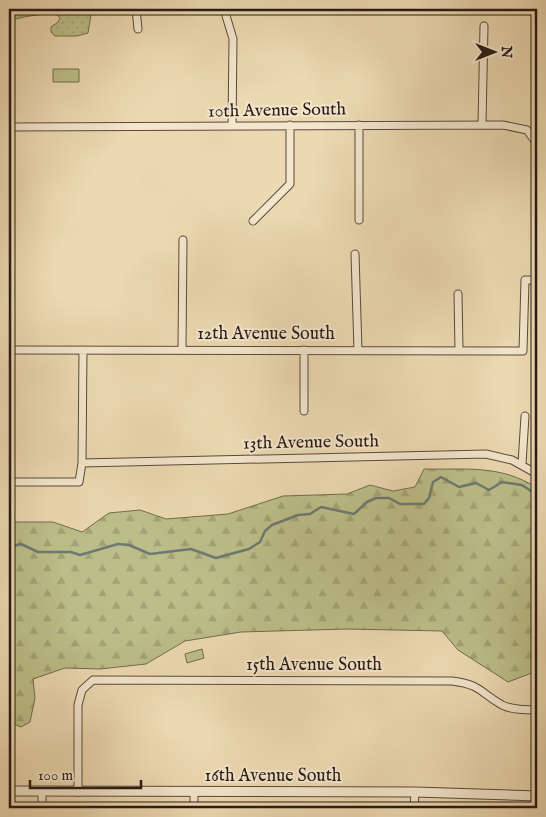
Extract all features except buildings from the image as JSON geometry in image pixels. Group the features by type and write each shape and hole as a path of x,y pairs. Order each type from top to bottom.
{"street":[{"path":"136,9 138,29"},
{"path":"224,9 232,39 232,126"},
{"path":"482,124 484,26"},
{"name":"10th Avenue South","path":"9,127 482,124 522,128 530,133 537,144"},
{"path":"252,220 290,184 290,125"},
{"path":"359,125 359,220"},
{"path":"182,240 182,349"},
{"path":"355,254 358,350"},
{"name":"12th Avenue South","path":"9,350 523,351 525,280 537,280"},
{"path":"458,294 459,350"},
{"path":"9,482 79,482 82,463 83,350"},
{"path":"304,350 304,412"},
{"path":"522,464 525,416"},
{"name":"13th Avenue South","path":"82,463 486,454 512,460 537,474"},
{"name":"15th Avenue South","path":"78,792 78,705 85,686 93,680 452,681 475,685 502,705 512,708 537,710"},
{"name":"16th Avenue South","path":"9,792 415,792 537,796"},
{"path":"42,792 42,808"},
{"path":"414,808 415,792"},
{"path":"194,793 194,808"}],"green space":[{"path":"9,9 51,9 50,12 16,19 9,15"},
{"path":"54,9 92,9 88,33 77,36 55,36 51,32 51,27 60,18 54,12"},
{"path":"53,69 79,69 79,82 53,82"},
{"path":"424,469 468,469 496,472 523,480 537,488 537,671 508,682 458,650 442,631 347,629 241,632 185,641 146,664 100,669 65,668 33,679 35,698 30,722 21,727 9,722 9,522 53,522 82,532 109,513 140,510 166,519 228,514 283,496 347,494 370,485 393,491 415,487"},
{"path":"202,649 204,658 187,663 185,654"}],"waterway":[{"path":"9,547 21,544 38,552 71,552 80,555 118,544 129,545 150,554 191,549 216,558 249,549 260,542 265,531 272,525 298,515 310,514 321,507 354,514 367,502 376,498 389,498 400,504 424,504 429,498 433,482 441,477 459,487 476,483 489,490 502,482 522,485 537,495"}]}
